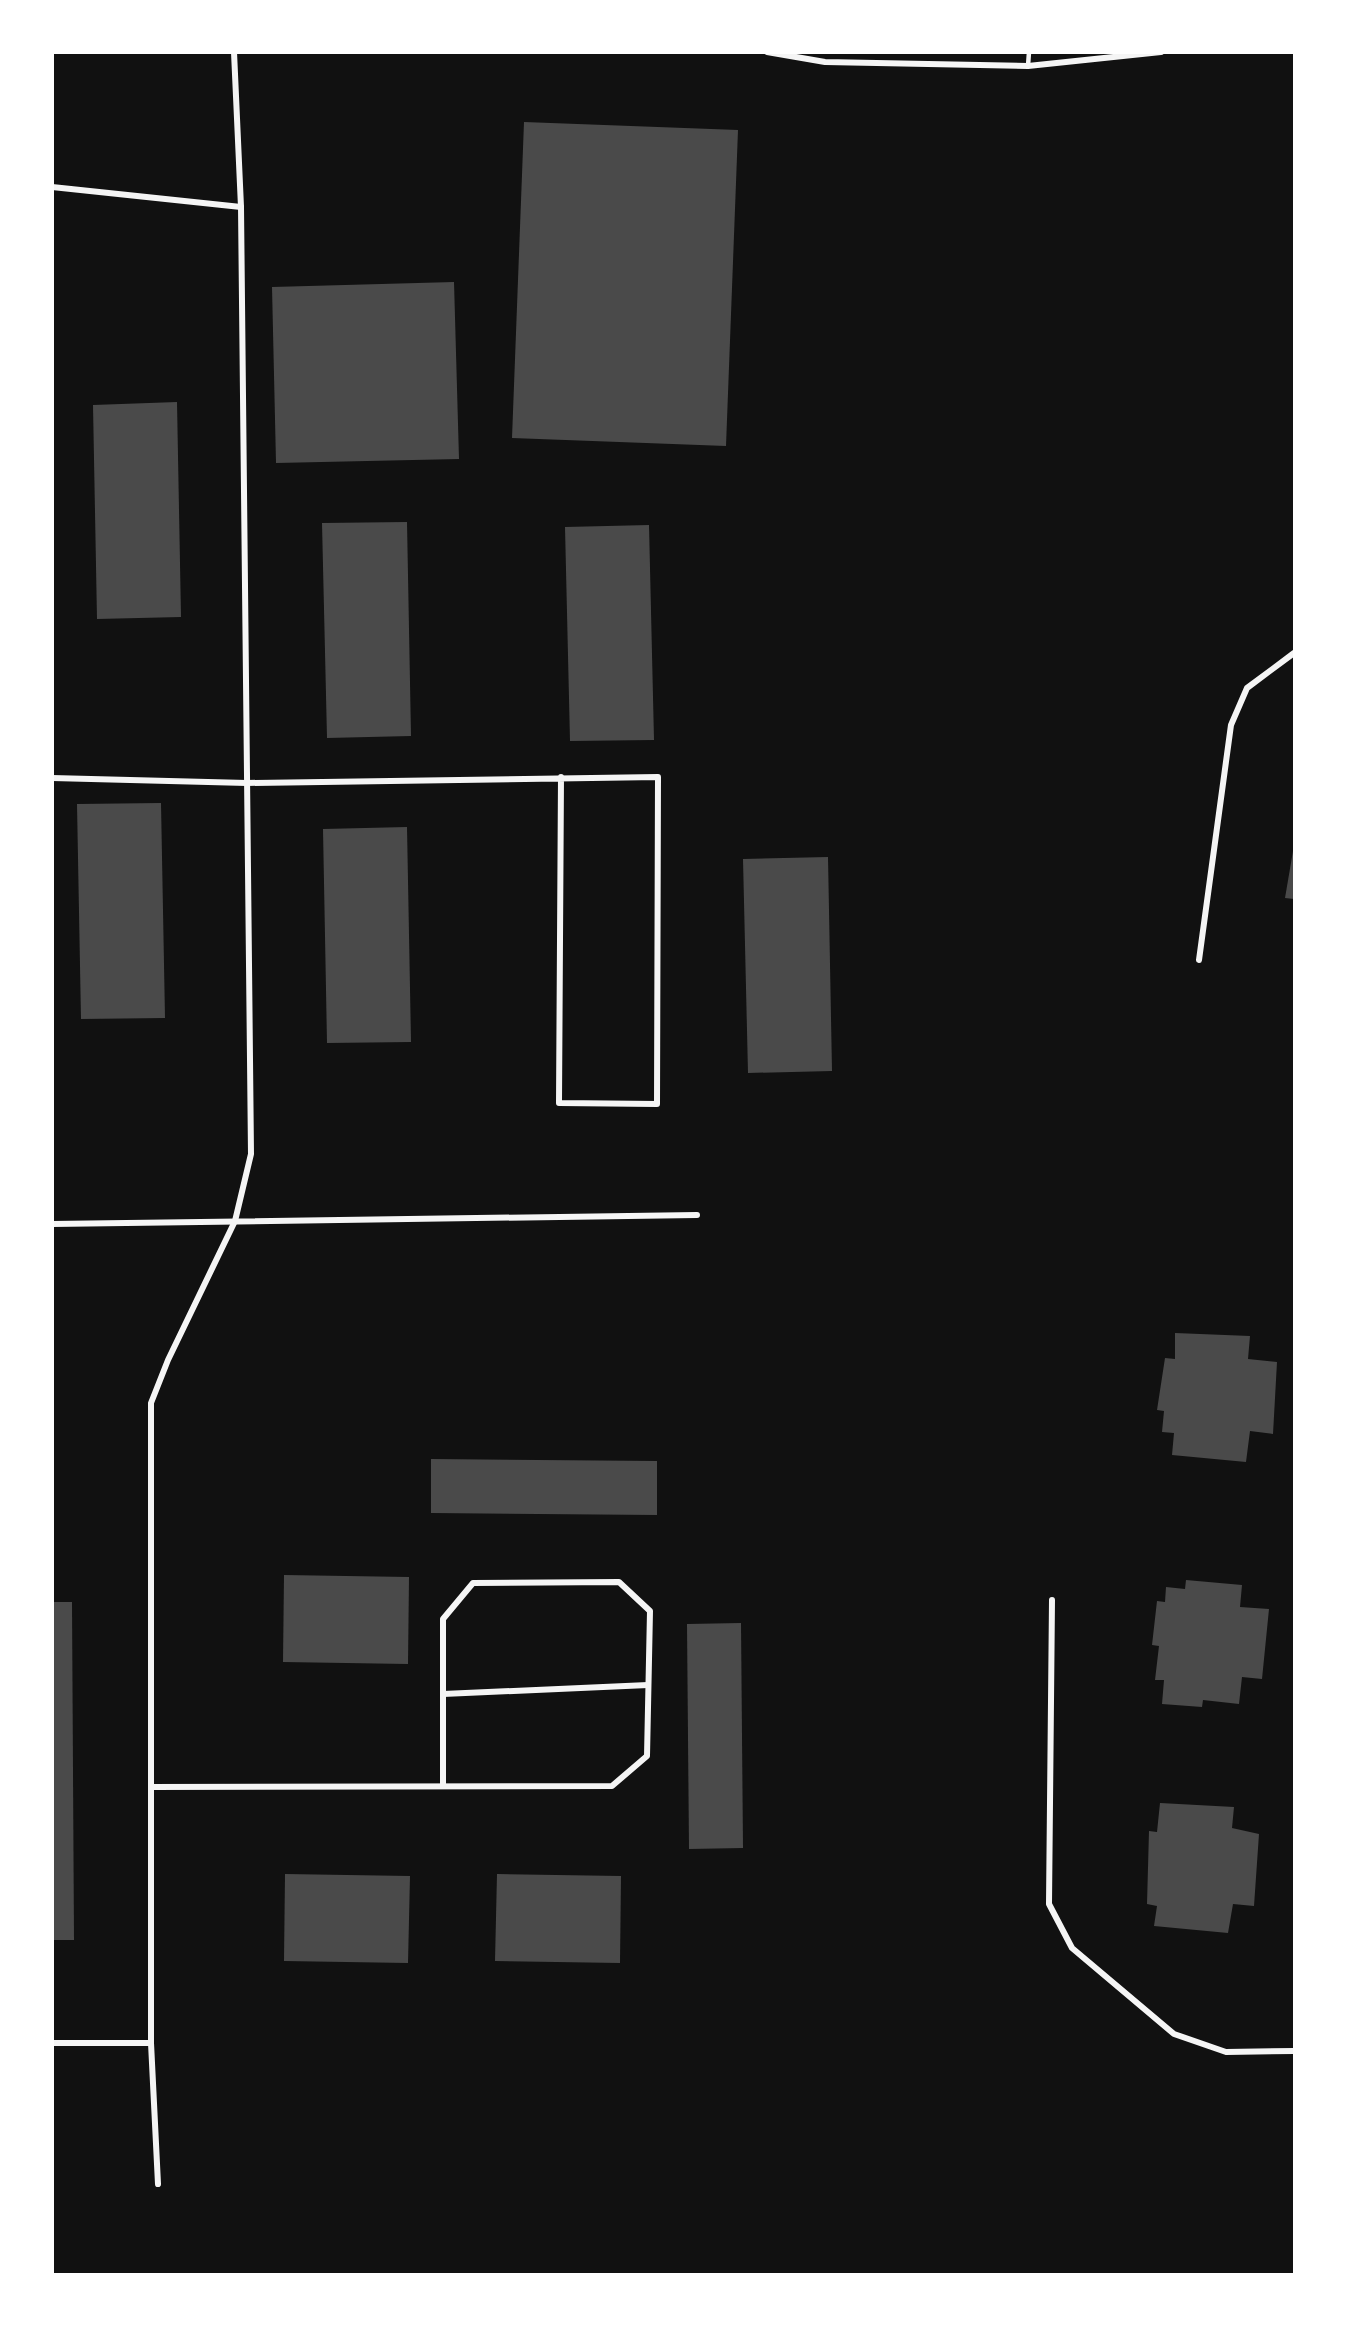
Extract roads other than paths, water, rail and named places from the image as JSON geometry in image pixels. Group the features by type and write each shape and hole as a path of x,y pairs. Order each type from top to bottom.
{"street":[{"path":"158,2184 151,2043 151,1403 168,1360 235,1221 251,1154 241,207 234,52"},
{"path":"767,52 825,62 1028,66 1161,52"},
{"path":"52,186 241,207"},
{"path":"1199,960 1231,726 1247,688 1294,653"},
{"path":"52,778 247,783 561,777 658,777 657,1104 559,1103 561,777"},
{"path":"52,1224 697,1215"},
{"path":"151,1787 443,1786 612,1785 647,1756 650,1611 620,1582 474,1583 443,1619 443,1786"},
{"path":"1052,1600 1049,1904 1072,1948 1174,2034 1226,2052 1294,2051"},
{"path":"443,1694 648,1685"},
{"path":"52,2043 151,2043"}],"lane":[{"path":"1028,66 1029,52"}]}
